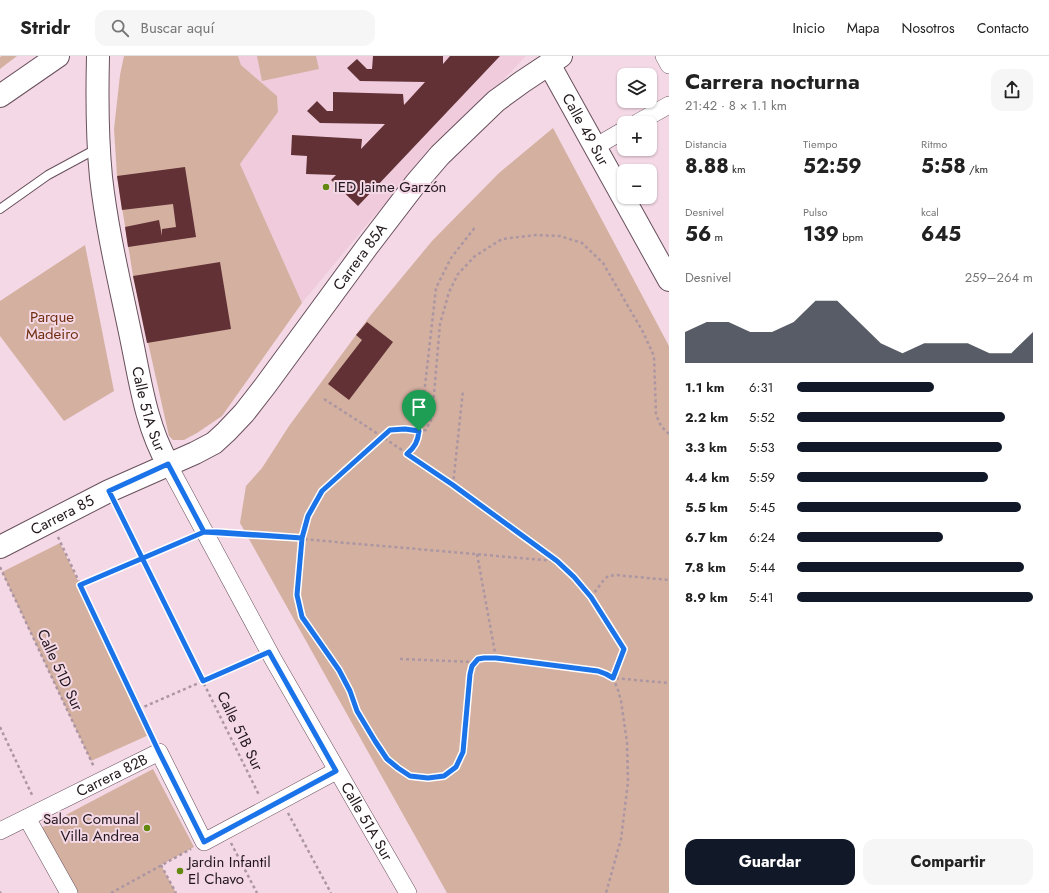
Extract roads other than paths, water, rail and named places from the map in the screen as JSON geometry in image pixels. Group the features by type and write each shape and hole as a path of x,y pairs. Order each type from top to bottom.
{"street":[{"path":"0,96 58,56"},
{"name":"Calle 51A Sur","path":"98,56 99,148 105,207 141,385 152,430 159,447 269,652 336,771 408,893"},
{"path":"664,56 669,65"},
{"name":"Calle 49 Sur","path":"555,60 595,147 669,280"},
{"name":"Carrera 85A","path":"168,464 195,453 209,445 226,432 244,413 265,386 416,182 440,155 496,101 555,60"},
{"path":"649,116 669,105"},
{"path":"595,147 617,134"},
{"name":"Carrera 85","path":"0,547 109,491 168,464"},
{"name":"Carrera 82B","path":"0,831 159,752 204,842 336,771"},
{"path":"34,814 69,893"}],"lane":[{"path":"0,208 48,175 99,148"}],"place":[{"name":"IED Jaime Garzón","path":"326,187"},
{"name":"Salon Comunal Villa Andrea","path":"147,828"},
{"name":"Jardin Infantil El Chavo","path":"180,871"}],"park label":[{"name":"Parque Madeiro","path":"52,326"}]}
